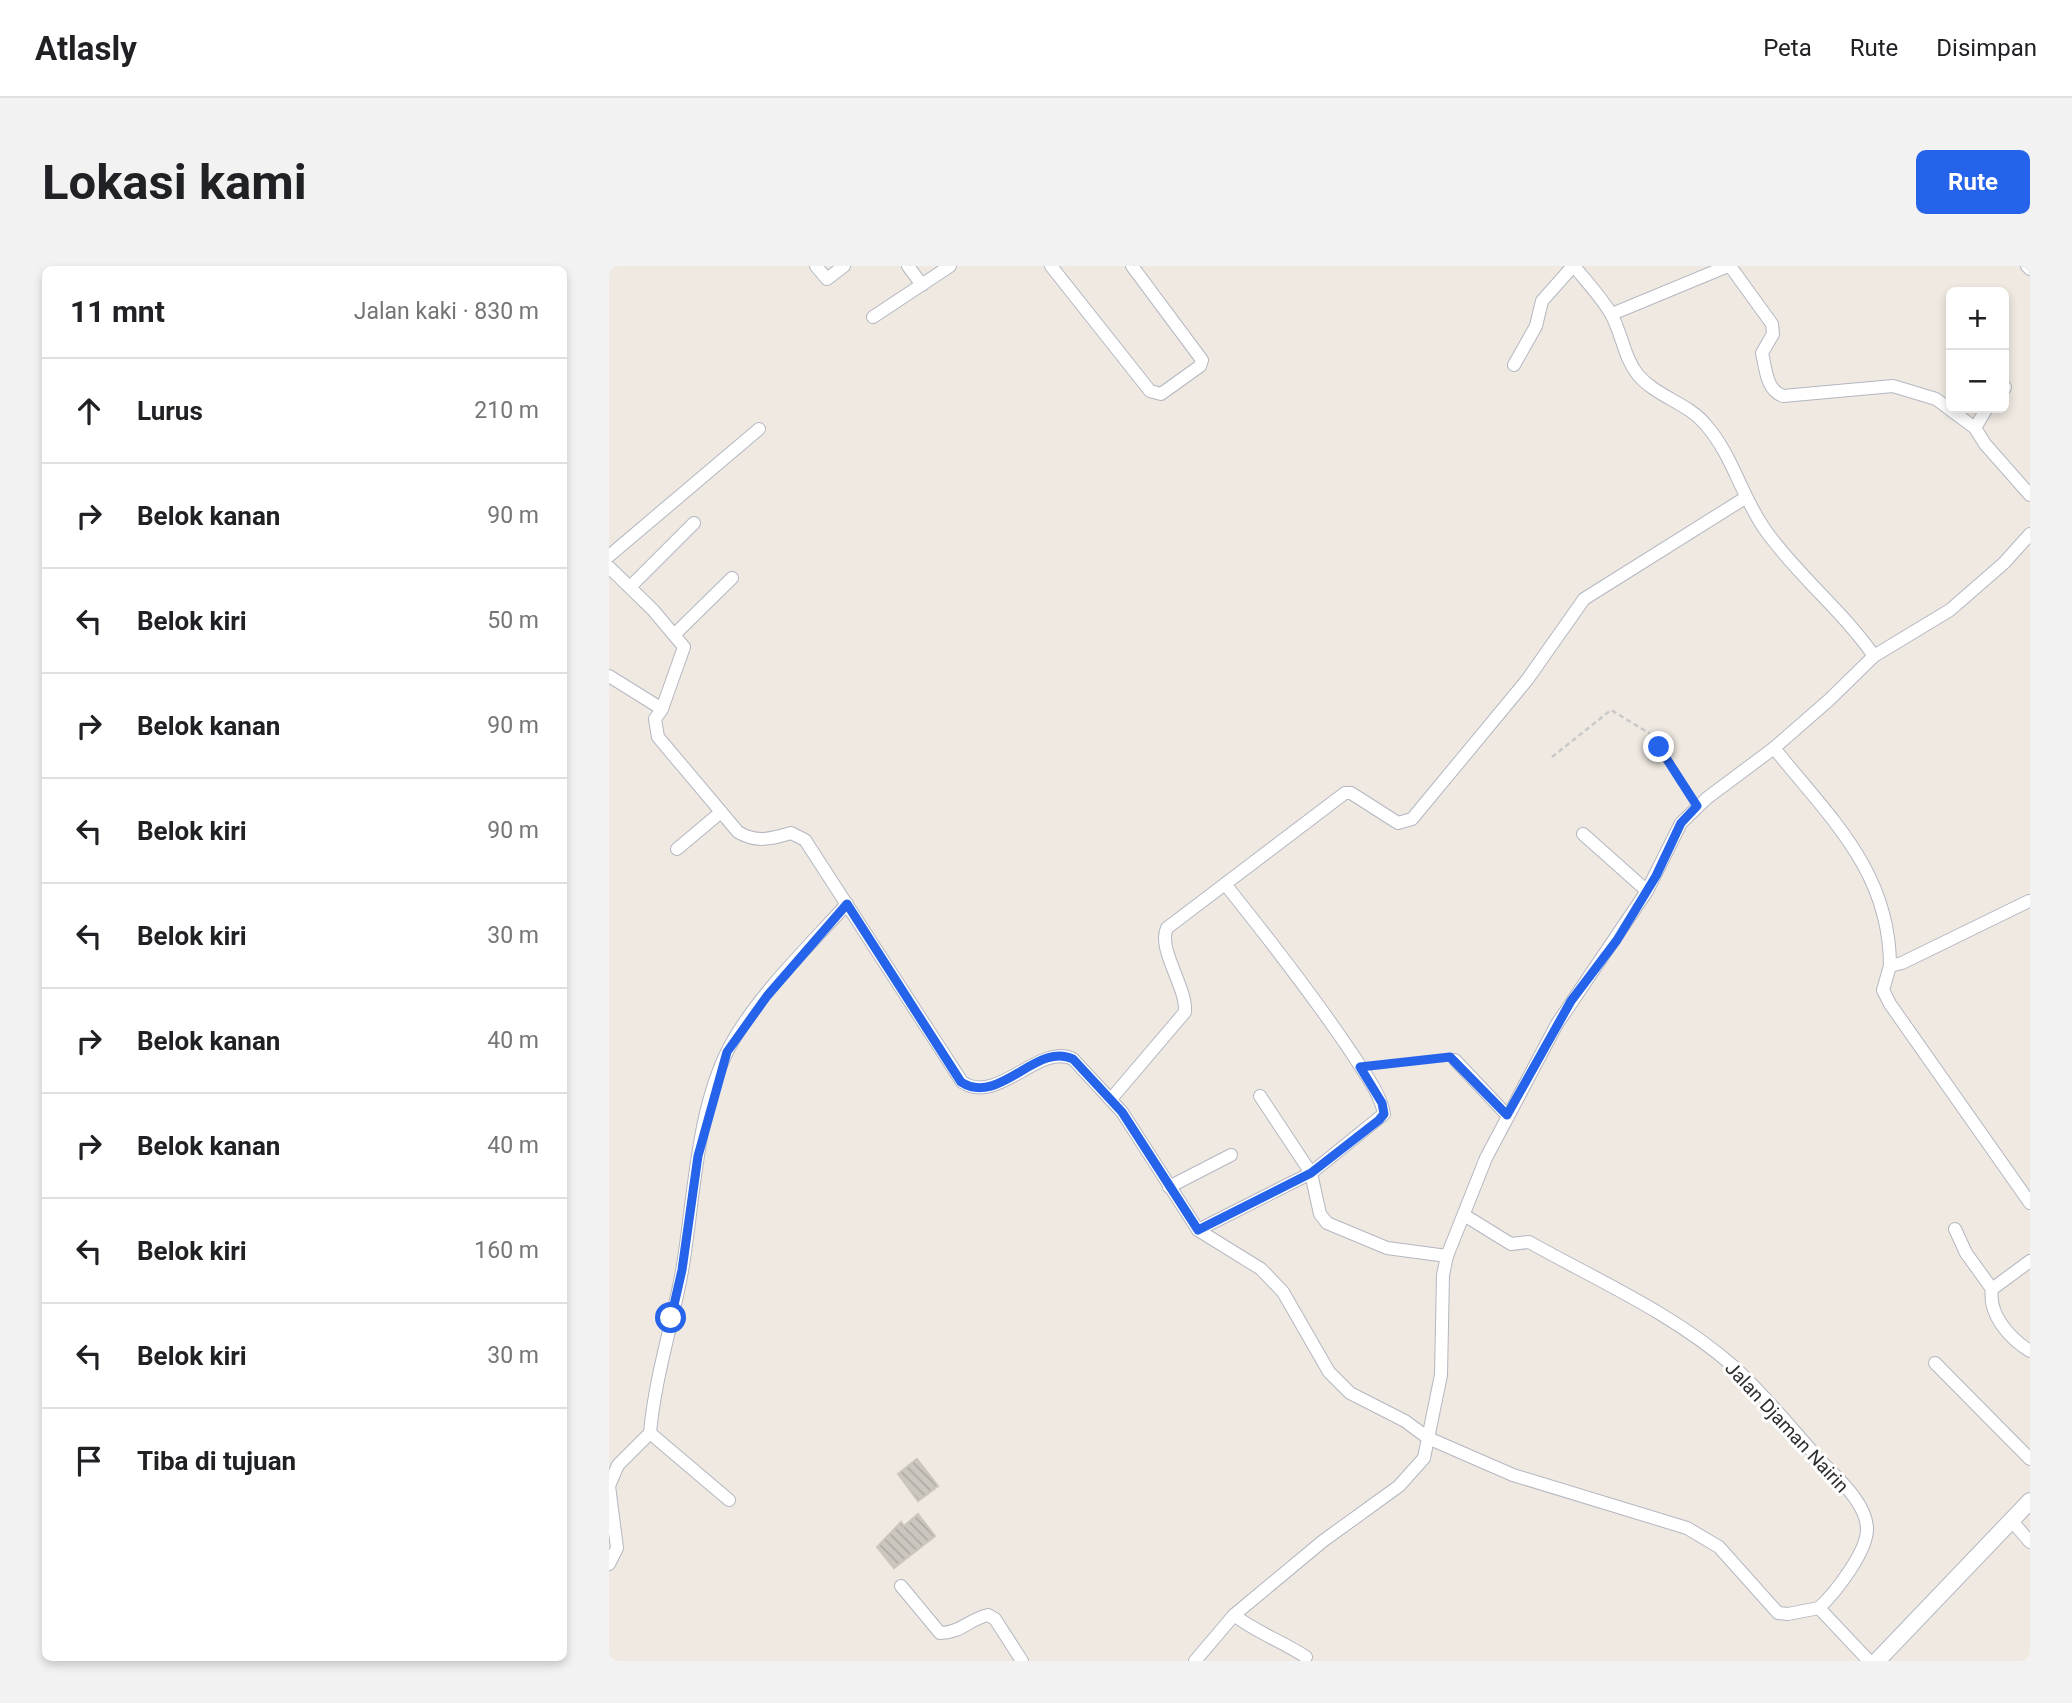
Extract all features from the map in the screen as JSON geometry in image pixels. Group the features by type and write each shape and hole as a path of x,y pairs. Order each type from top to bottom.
{"main road":[{"path":"1877,1661 2030,1501"}],"street":[{"path":"816,266 827,279 844,266"},
{"path":"908,266 922,285"},
{"path":"873,317 950,266"},
{"path":"1051,266 1150,391 1161,394 1200,366 1202,360 1132,266"},
{"path":"1514,365 1536,326 1542,301 1573,266 1612,314 1620,343 1636,373 1646,384 1698,416 1706,425 1735,471 1745,498 1779,549 1846,618 1874,656"},
{"path":"1612,314 1729,266 1772,324 1773,334 1763,347 1762,353 1770,387 1776,394 1783,396 1902,388 1936,399 1975,428 1985,444 2030,495"},
{"path":"1975,428 1984,413"},
{"path":"609,556 759,429"},
{"path":"1111,1099 1185,1012 1185,999 1165,943 1167,928 1345,793 1357,796 1398,824 1412,820 1527,680 1584,599 1745,498"},
{"path":"630,587 694,523"},
{"path":"1195,1661 1234,1615 1323,1541 1399,1486 1424,1458 1441,1375 1441,1294 1447,1256 1486,1158 1571,1001 1617,940 1647,891 1681,823 1697,806 1774,748 1829,701 1874,656 1950,610 2004,563 2030,534"},
{"path":"609,567 675,634 684,647 662,709 655,719 658,737 738,832 750,839 798,834 847,904 961,1082 967,1086 986,1087 1053,1057 1066,1056 1111,1099 1198,1230 1261,1269 1273,1280 1293,1307 1329,1372 1339,1383 1374,1407 1405,1421 1427,1438 1535,1483 1687,1528 1719,1548 1778,1613 1788,1614 1819,1608 1869,1661"},
{"path":"675,634 732,578"},
{"path":"609,676 662,709"},
{"path":"1774,748 1845,837 1873,877 1890,939 1890,966 1883,990 1889,1004 2030,1203"},
{"path":"677,849 721,812"},
{"path":"1583,834 1647,891"},
{"path":"1198,1230 1311,1173 1384,1114 1382,1103 1360,1067 1296,972 1225,884"},
{"path":"1890,966 1902,963 2029,901"},
{"path":"609,1564 617,1548 609,1486 618,1465 650,1433 653,1391 682,1270 698,1156 727,1052 775,987 847,904"},
{"path":"1455,1060 1507,1115"},
{"path":"1260,1096 1311,1173 1320,1214 1327,1223 1387,1248 1447,1256"},
{"path":"1168,1187 1231,1156"},
{"name":"Jalan Djaman Nairin","path":"1464,1215 1511,1244 1529,1242 1689,1334 1733,1366 1764,1397 1863,1511 1867,1527 1865,1541 1833,1594 1819,1608"},
{"path":"1955,1229 1966,1253 1992,1289"},
{"path":"2030,1261 1992,1289 1990,1301 1996,1317 2030,1351"},
{"path":"1935,1363 2030,1459"},
{"path":"650,1433 729,1500"},
{"path":"2011,1520 2030,1542"},
{"path":"901,1586 940,1633 959,1630 988,1615 995,1619 1023,1661"},
{"path":"1234,1615 1265,1637 1276,1637 1307,1657"}],"path":[{"path":"1552,757 1611,709 1649,733 1697,806"},
{"path":"1360,1067 1445,1056 1455,1060"}],"building":[{"path":"917,1459 938,1486 918,1501 898,1474"},
{"path":"918,1514 935,1536 894,1568 877,1547 901,1522 904,1526"}],"route":[{"path":"671,1318 682,1270 698,1156 727,1052 767,996 847,904 961,1082 967,1086 986,1087 1059,1055 1073,1059 1122,1112 1198,1230 1311,1173 1379,1120 1384,1114 1382,1103 1360,1067 1450,1057 1507,1115 1571,1001 1617,940 1656,876 1681,823 1697,806 1659,747"}]}
